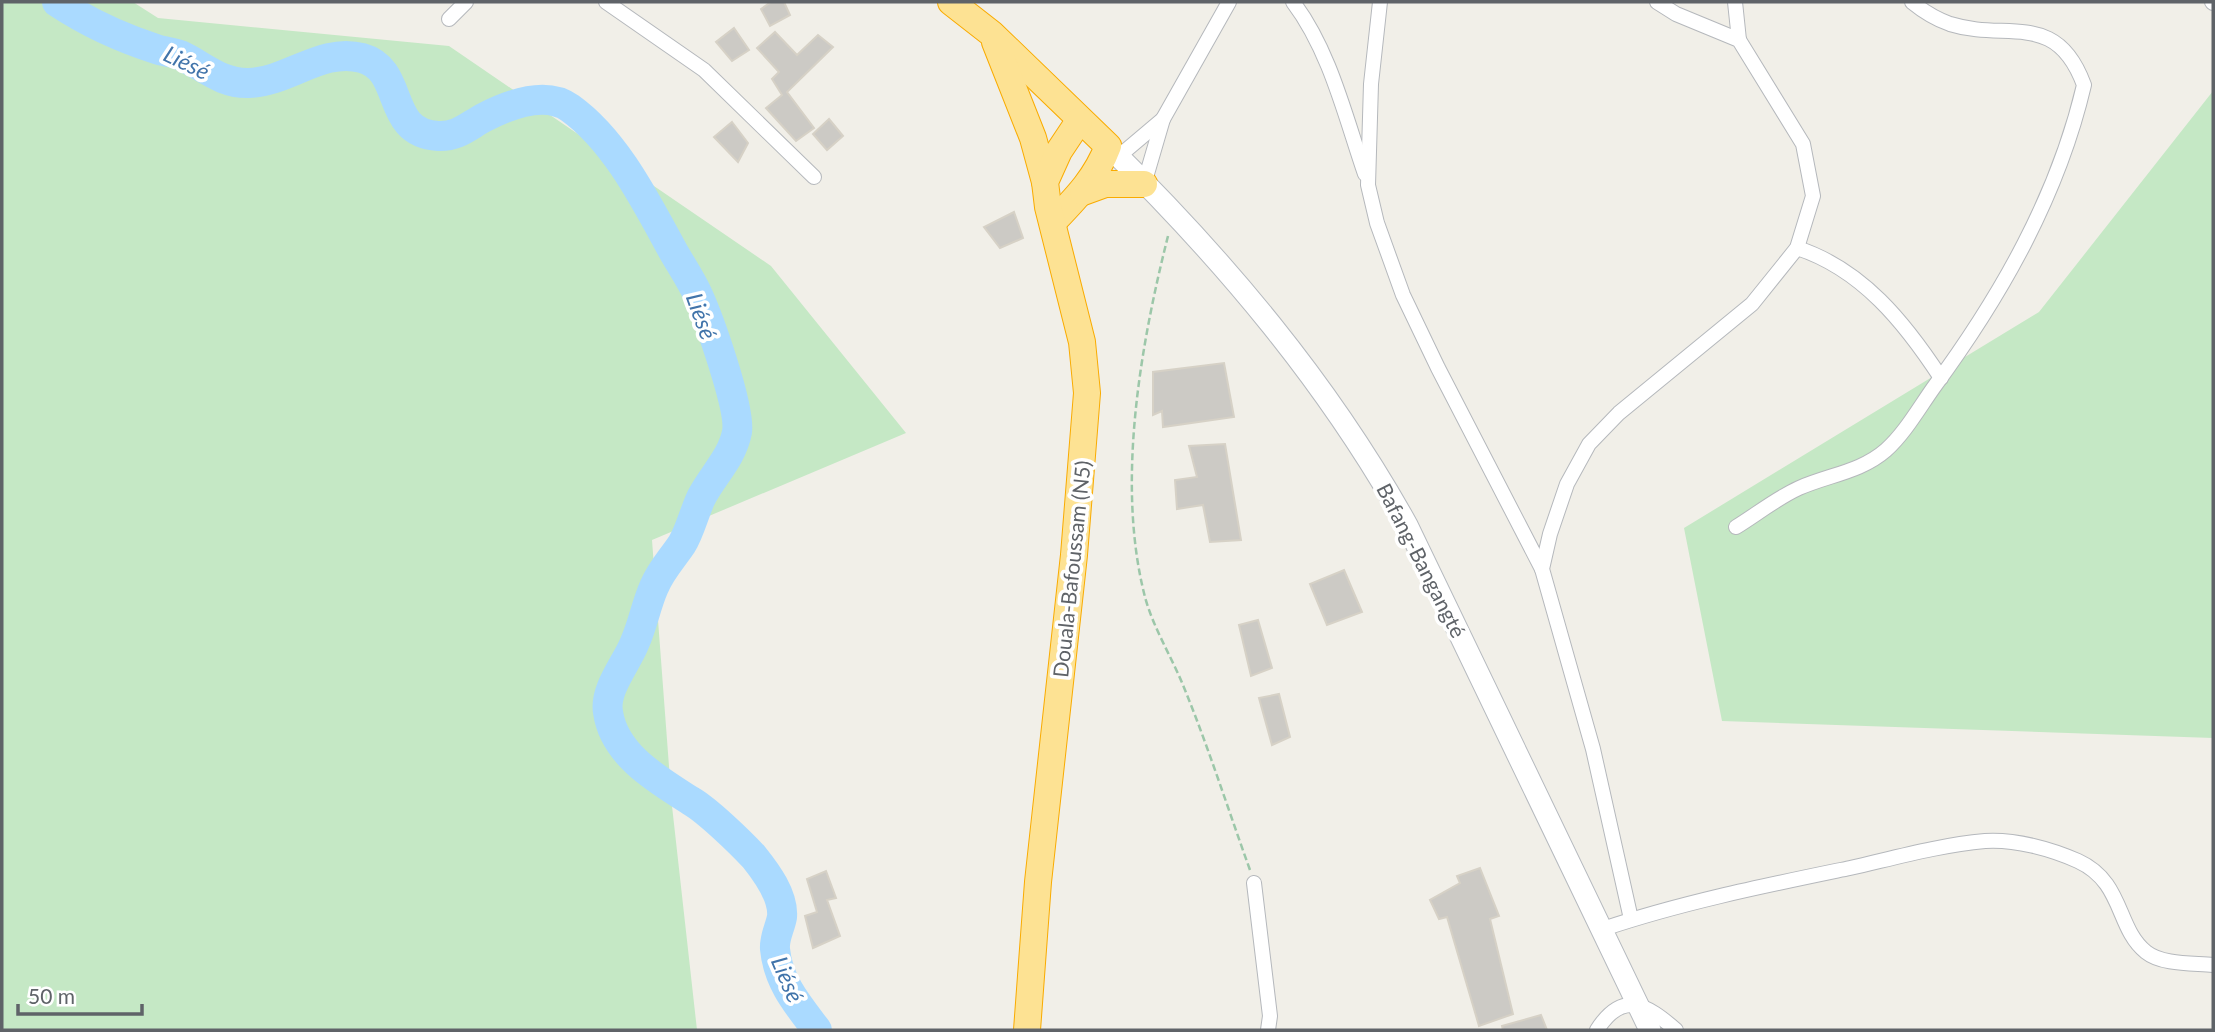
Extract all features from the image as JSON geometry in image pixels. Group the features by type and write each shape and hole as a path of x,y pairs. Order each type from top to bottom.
{"highway":[{"path":"951,2 992,34 1113,152 1101,164 1083,192 1053,222"},
{"name":"Douala-Bafoussam (N5)","path":"992,34 1033,138 1045,182 1082,342 1087,393 1074,555 1038,882 1027,1030"},
{"path":"1045,182 1059,151 1079,121"},
{"path":"1083,192 1105,184 1144,184"}],"street":[{"path":"449,19 466,2"},
{"path":"606,2 662,38 704,71 814,177"},
{"path":"1144,184 1163,119 1229,2"},
{"path":"1293,2 1316,39 1336,87 1389,260 1403,295 1542,569 1593,749 1631,919"},
{"path":"1368,185 1371,84 1380,2"},
{"path":"1657,2 1676,14 1739,40"},
{"path":"1542,569 1563,494 1590,444 1619,413 1752,304 1797,248 1813,196 1803,144 1739,40 1735,2"},
{"path":"1736,527 1801,487 1850,472 1886,450 1941,378 2004,283 2062,160 2084,85 2078,68 2066,52 2034,32 1950,24 1912,2"},
{"path":"1113,152 1163,119"},
{"name":"Bafang-Bangangté","path":"1113,152 1174,213 1313,375 1382,481 1650,1030"},
{"path":"1797,248 1824,257 1855,276 1918,342 1941,378"},
{"path":"1603,929 1631,919 1913,854 1987,841 2007,842 2068,857 2094,871 2118,900 2132,932 2147,953 2159,958 2213,965"},
{"path":"1254,883 1270,1016 1268,1030"},
{"path":"1597,1030 1603,1022 1625,1006 1637,1003 1654,1011 1676,1030"}],"path":[{"path":"1174,213 1149,311 1130,479 1137,558 1146,601 1184,686 1254,883"}],"green space":[{"path":"2,2 133,2 158,18 449,46 771,266 906,433 652,540 672,806 697,1030 2,1030"},
{"path":"2213,91 2213,738 1722,721 1684,528 2039,312"}],"building":[{"path":"771,2 784,2 790,15 770,26 761,9"},
{"path":"734,28 749,50 732,61 716,42"},
{"path":"775,32 797,55 818,35 833,47 787,92 814,128 796,141 766,108 782,95 772,79 779,72 757,48"},
{"path":"829,119 843,136 827,150 813,134"},
{"path":"732,122 748,143 738,162 714,137"},
{"path":"1014,212 1023,238 1000,248 984,227"},
{"path":"1224,363 1234,417 1163,427 1162,411 1153,415 1153,372"},
{"path":"1225,444 1241,540 1210,542 1203,505 1177,509 1175,480 1197,477 1189,446"},
{"path":"1344,570 1362,612 1327,625 1310,584"},
{"path":"1258,620 1272,668 1251,676 1239,625"},
{"path":"1279,694 1290,737 1272,745 1259,698"},
{"path":"1480,868 1499,916 1490,919 1513,1014 1479,1026 1447,917 1439,919 1430,900 1460,883 1457,876"},
{"path":"826,871 836,898 827,900 840,936 813,948 805,916 817,912 807,879"},
{"path":"1541,1015 1547,1030 1503,1030 1502,1026"}],"waterway":[{"name":"Liésé","path":"57,2 118,35 180,55 221,77 239,83 263,81 333,57 362,58 376,65 385,75 402,113 410,124 421,132 438,136 456,133 493,113 526,101 549,100 560,103 587,122 616,155 641,193 698,295 729,385 737,432 726,459 701,498 685,539 663,570 651,594 635,642 609,694 608,712 612,727 628,754 652,775 715,819 754,857 769,877 782,909 775,945 780,972 790,993 817,1030"}]}
